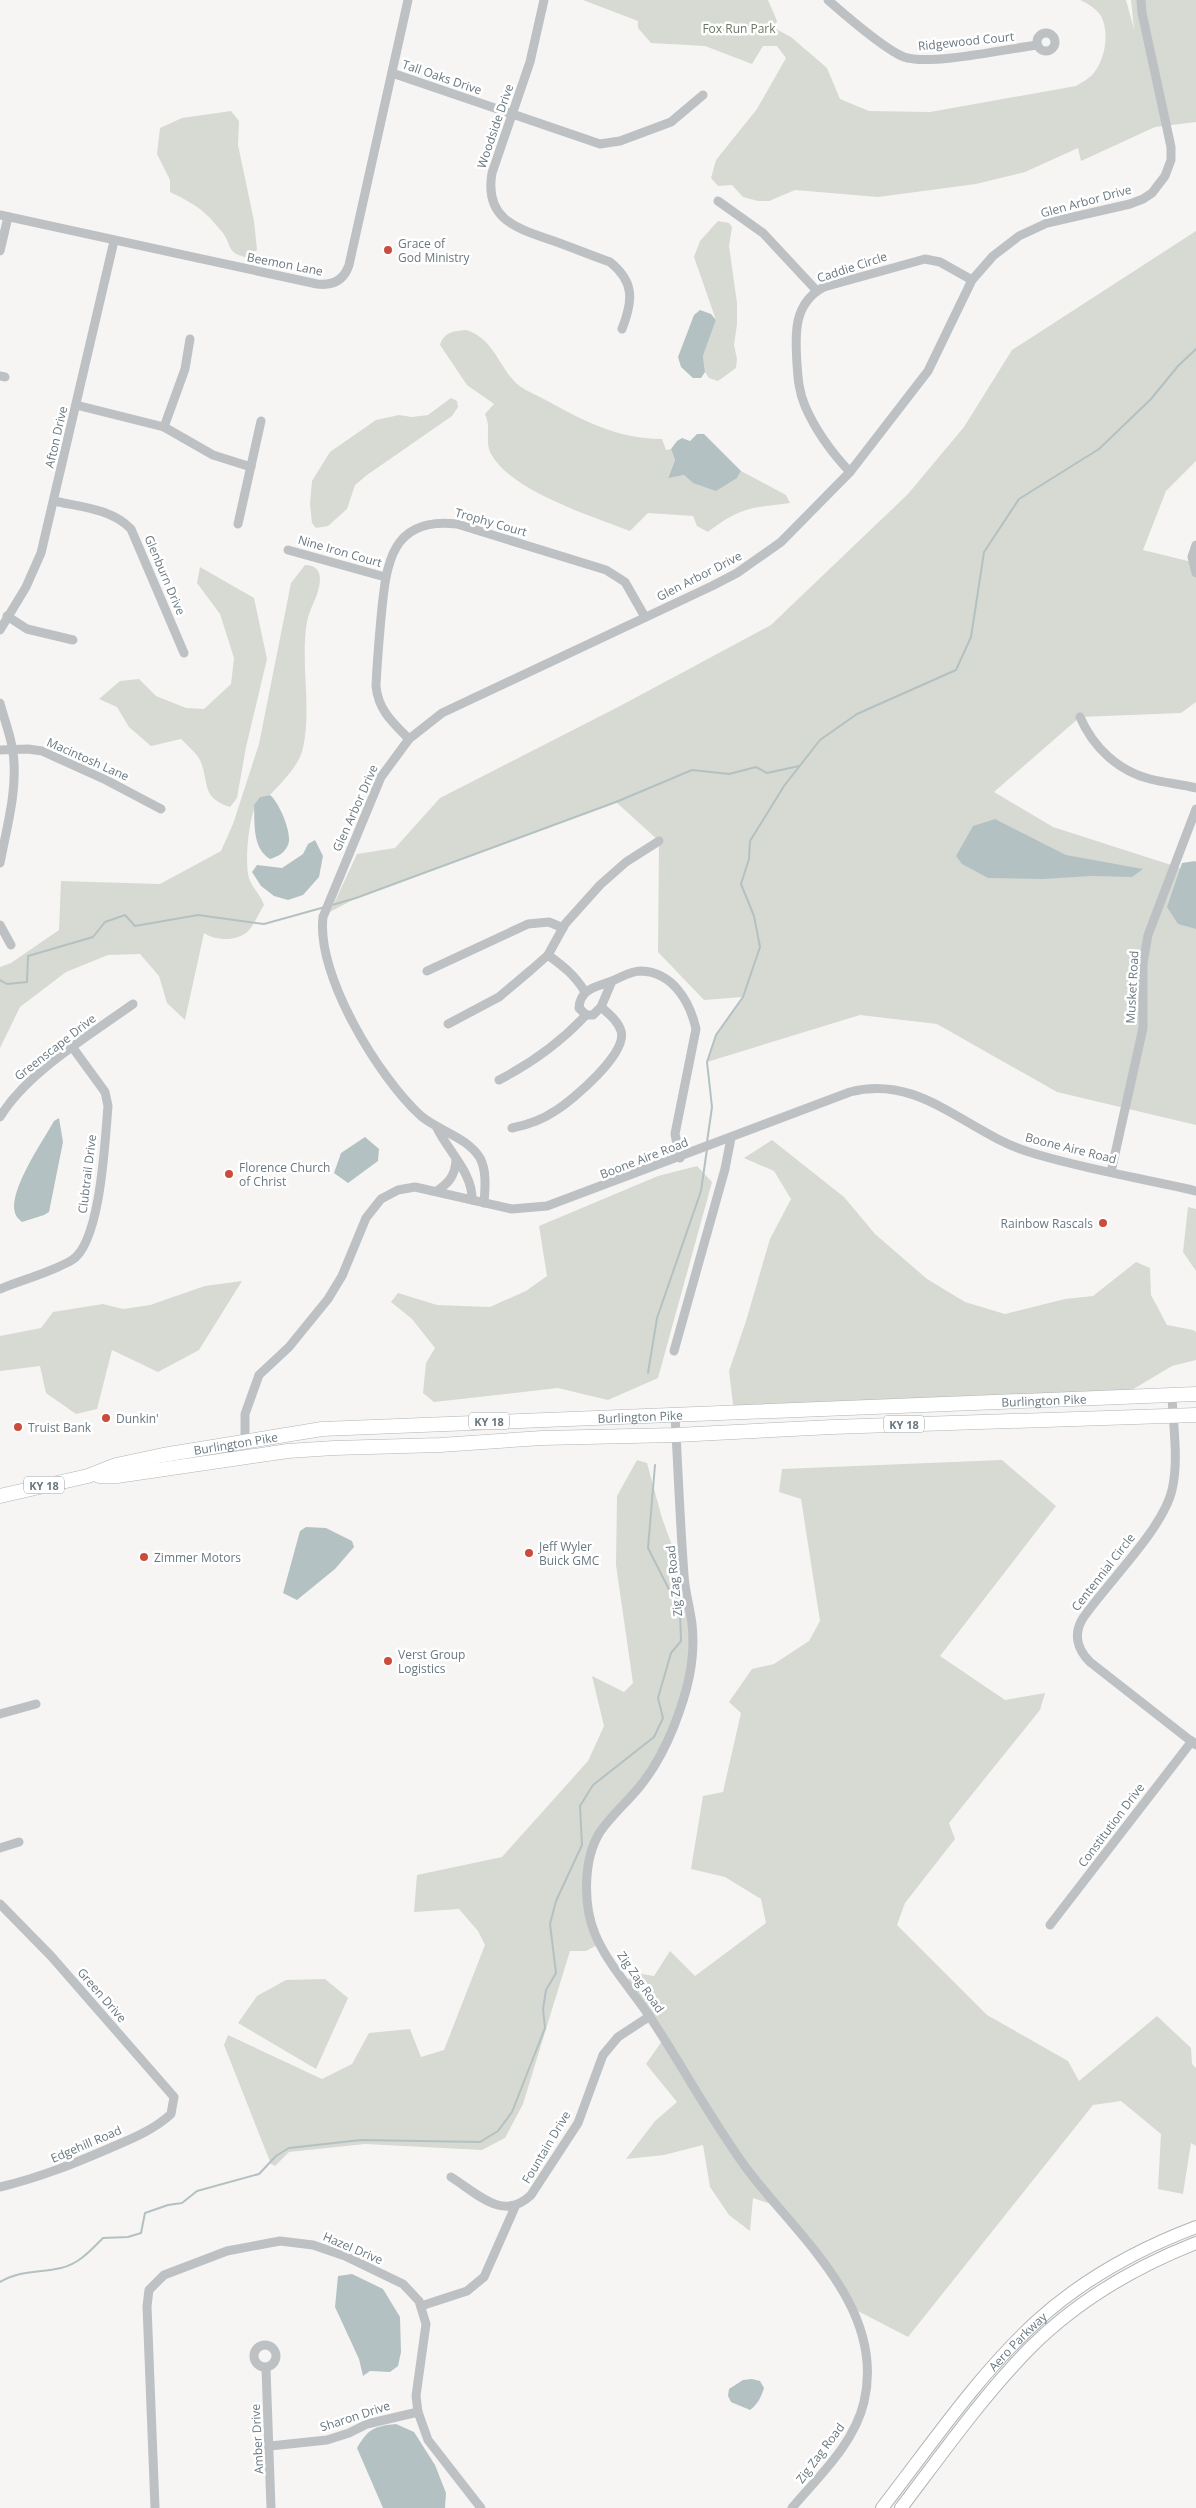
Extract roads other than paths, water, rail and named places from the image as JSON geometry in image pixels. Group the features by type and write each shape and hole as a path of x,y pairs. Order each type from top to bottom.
{"main road":[{"name":"Burlington Pike","path":"0,1496 88,1476 116,1465 244,1440 322,1429 1196,1394"},
{"name":"Burlington Pike","path":"88,1476 117,1476 247,1457 334,1448 440,1445 542,1438 676,1435 842,1426 1196,1415"},
{"name":"Aero Parkway","path":"882,2508 977,2385 1038,2320 1085,2284 1126,2258 1148,2246 1196,2227"},
{"name":"Aero Parkway","path":"901,2508 992,2391 1038,2341 1093,2297 1119,2280 1196,2243"}],"street":[{"name":"Beemon Lane","path":"4,216 317,284 329,284 339,280 349,265 408,0"},
{"name":"Woodside Drive","path":"544,0 530,62 492,173 490,192 496,208 507,222 515,227 610,262 619,269 629,287 630,297 630,309 622,329"},
{"name":"Ridgewood Court","path":"828,0 893,50 915,60 936,60 1037,45"},
{"name":"Glen Arbor Drive","path":"1136,0 1142,13"},
{"name":"Glen Arbor Drive","path":"484,1203 484,1177 480,1158 464,1143 437,1128 421,1116 395,1086 347,1012 332,980 322,934 325,908 374,791 389,764 409,739 431,721 454,706 712,586 762,557 800,526 850,472 928,371 972,280 993,256 1019,236 1056,220 1136,202 1152,193 1165,176 1171,160 1171,140 1142,13 1141,0"},
{"name":"Tall Oaks Drive","path":"392,73 591,142 608,143 670,122 703,95"},
{"path":"718,201 762,233 817,290"},
{"path":"0,251 4,216"},
{"name":"Afton Drive","path":"0,630 35,569 54,501 114,240"},
{"name":"Caddie Circle","path":"850,472 812,421 799,388 795,332 796,320 808,300 817,290 925,259 940,262 972,280"},
{"path":"164,427 185,369 190,339"},
{"path":"76,405 164,427 213,455 251,467"},
{"path":"238,524 261,421"},
{"name":"Glenburn Drive","path":"54,501 115,516 131,529 184,653"},
{"name":"Trophy Court","path":"409,739 385,714 377,694 385,577 392,553 407,535 431,524 457,524 612,573 630,588 645,617"},
{"path":"1196,545 1192,557 1196,573"},
{"name":"Nine Iron Court","path":"288,550 385,577"},
{"path":"7,616 27,628 73,640"},
{"path":"0,703 13,750 14,790 0,863"},
{"path":"1080,717 1100,748 1126,769 1150,779 1196,788"},
{"name":"Macintosh Lane","path":"0,750 28,748 42,752 106,780 161,809"},
{"name":"Musket Road","path":"1111,1172 1143,1028 1143,963 1148,935 1196,809"},
{"path":"448,1024 499,997 548,955 563,928 600,885 626,862 659,841"},
{"path":"427,971 528,924 549,922 563,928"},
{"path":"0,925 11,945"},
{"path":"548,955 578,979 585,992"},
{"path":"612,981 601,1007 593,1015 586,1015 579,1008 580,1000 585,992 628,973 642,971 659,976 676,988 686,999 693,1012 696,1028 675,1134 680,1158"},
{"name":"Greenscape Drive","path":"0,1117 21,1089 72,1048 132,1004"},
{"path":"512,1128 527,1125 555,1112 588,1085 620,1047 622,1032 616,1021 601,1007"},
{"path":"499,1080 531,1063 562,1039 586,1015"},
{"name":"Clubtrail Drive","path":"0,1289 73,1260 85,1246 96,1215 108,1106 105,1092 72,1048"},
{"name":"Boone Aire Road","path":"247,1457 244,1440 244,1414 259,1374 290,1347 328,1299 342,1276 369,1211 381,1199 406,1187 437,1191 512,1209 547,1206 680,1158 850,1092 870,1088 892,1088 932,1102 1009,1145 1058,1160 1196,1191"},
{"name":"Glen Arbor Drive","path":"437,1128 470,1185 472,1200"},
{"path":"674,1351 720,1187 731,1138"},
{"path":"437,1191 451,1179 456,1170 456,1160"},
{"name":"Centennial Circle","path":"1172,1395 1175,1472 1169,1500 1157,1522 1083,1618 1078,1627 1077,1637 1082,1652 1090,1662 1194,1743"},
{"name":"Zig Zag Road","path":"675,1415 684,1579 692,1625 693,1651 687,1689 661,1755 644,1782 618,1809 599,1834 592,1851 587,1894 595,1933 610,1962 650,2016 750,2173 780,2207 827,2268 854,2309 861,2329 866,2351 868,2377 865,2400 860,2417 842,2448 792,2508"},
{"path":"0,1714 36,1704"},
{"name":"Constitution Drive","path":"1050,1925 1194,1743"},
{"path":"0,1848 19,1842"},
{"name":"Green Drive","path":"1,1908 51,1956 174,2097 173,2108"},
{"name":"Fountain Drive","path":"515,2207 532,2195 578,2123 603,2055 618,2037 650,2016"},
{"name":"Edgehill Road","path":"1,2185 38,2178 66,2168 126,2141 165,2120 171,2114 173,2108"},
{"path":"421,2306 467,2291 484,2277 515,2207 500,2206 492,2203 452,2177"},
{"name":"Hazel Drive","path":"155,2508 147,2306 149,2290 164,2274 246,2246 280,2241 305,2244 345,2256 403,2284 413,2292 421,2306 426,2324 416,2396 418,2412 428,2440 481,2508"},
{"name":"Amber Drive","path":"266,2369 271,2508"},
{"name":"Sharon Drive","path":"270,2446 327,2440 350,2433 367,2424 418,2412"}],"waterway":[{"path":"707,1142 712,1107 707,1062 716,1035 743,997 760,947 754,916 741,884 749,859 750,841 784,786 820,740 857,714 956,670 971,637 984,552 1019,499 1099,449 1151,399 1178,366 1196,349"},
{"path":"332,905 356,898 616,802 692,770 729,774 756,767 767,773 799,766"},
{"path":"0,980 7,984 27,982 28,956 93,937 105,922 125,915 135,926 198,915 264,924 325,907"},
{"path":"648,1373 657,1318 701,1191 707,1149"},
{"path":"0,2282 15,2275 53,2270 67,2266 84,2256 103,2238 128,2237 141,2233 145,2213 168,2205 182,2203 197,2191 259,2174 276,2156 289,2148 361,2140 480,2142 498,2131 512,2112 545,2028 543,2009 546,1990 556,1973 550,1924 556,1901 582,1845 580,1806 593,1785 654,1737 663,1718 658,1698 671,1653 681,1641 680,1611 648,1548 655,1465"}],"place":[{"name":"Grace of God Ministry","path":"388,250"},
{"name":"Florence Church of Christ","path":"229,1174"},
{"name":"Rainbow Rascals","path":"1103,1223"},
{"name":"Dunkin'","path":"106,1418"},
{"name":"Truist Bank","path":"18,1427"},
{"name":"Jeff Wyler Buick GMC","path":"529,1553"},
{"name":"Zimmer Motors","path":"144,1557"},
{"name":"Verst Group Logistics","path":"388,1661"}],"park label":[{"name":"Fox Run Park","path":"739,28"}]}
